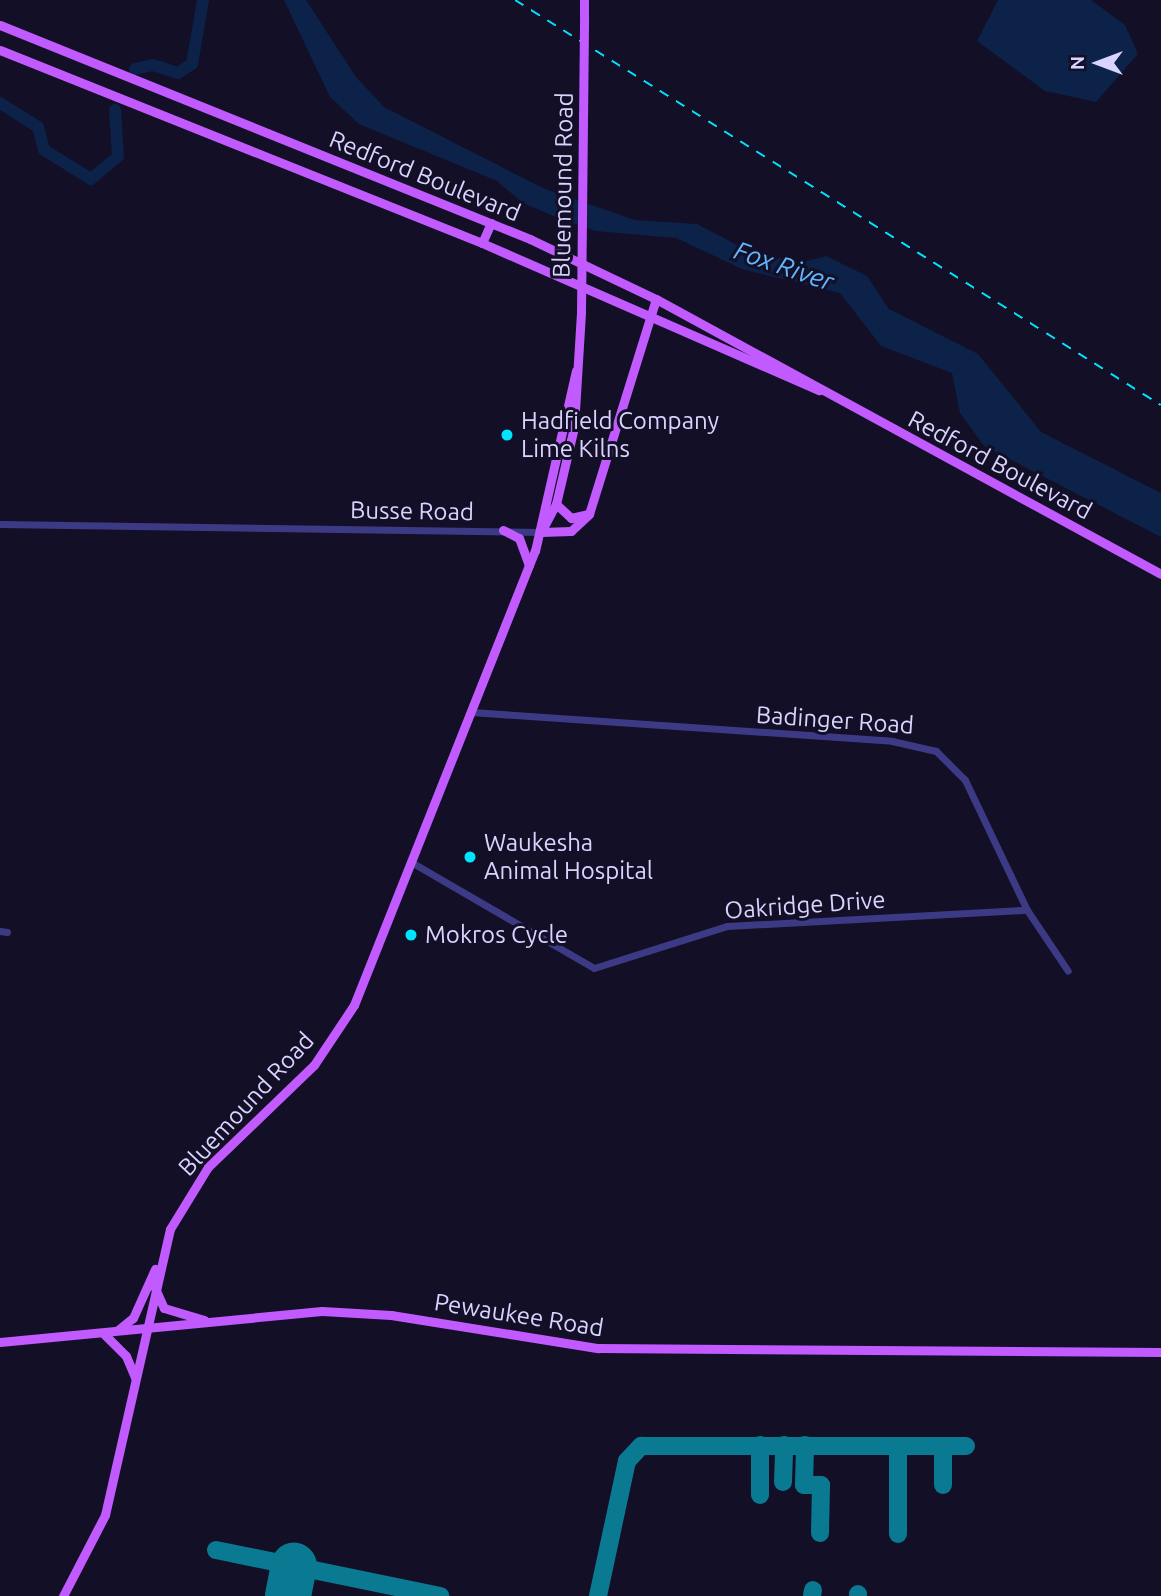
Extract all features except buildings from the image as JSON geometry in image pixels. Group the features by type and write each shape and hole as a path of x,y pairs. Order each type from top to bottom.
{"main road":[{"name":"Bluemound Road","path":"541,532 556,504 574,427 581,312 584,0"},
{"name":"Redford Boulevard","path":"0,25 491,223 656,299 1161,574"},
{"name":"Redford Boulevard","path":"0,50 482,243 649,313 821,390"},
{"path":"482,243 491,223"},
{"path":"556,504 571,518 589,514 649,313 656,299"},
{"name":"Bluemound Road","path":"63,1596 105,1515 153,1284 176,1215 203,1173 309,1070 342,1026 411,862 529,566 541,532 576,371"},
{"name":"Busse Road","path":"541,532 571,531 589,514"},
{"path":"503,530 519,538 529,566"},
{"path":"135,1379 126,1356 107,1333 133,1318 159,1264"},
{"path":"153,1284 166,1309 212,1322"},
{"name":"Pewaukee Road","path":"0,1342 347,1312 598,1348 1161,1352"}],"street":[{"name":"Busse Road","path":"0,524 541,532"},
{"name":"Badinger Road","path":"471,712 924,746 947,758 965,780 1027,910 1068,971"},
{"name":"Oakridge Drive","path":"411,862 594,968 727,926 1027,910"}],"water":[{"name":"Fox River","path":"284,0 306,0 356,77 384,107 545,189 635,220 697,224 743,248 799,263 826,256 867,276 889,309 978,354 1041,432 1161,493 1161,537 984,446 960,413 952,373 881,346 840,293 742,269 676,238 596,231 558,218 523,203 497,181 359,124 330,97"},
{"path":"998,0 1091,0 1125,25 1138,54 1096,102 1045,91 977,41"}],"waterway":[{"path":"135,69 153,65 178,73 192,64 203,0"},
{"path":"0,103 38,127 44,150 91,179 118,156 115,110"}],"taxiway":[{"path":"760,1445 760,1495"},
{"path":"783,1482 784,1445"},
{"path":"805,1445 804,1485 821,1485 820,1533"},
{"path":"598,1596 627,1461 641,1446 966,1446"},
{"path":"898,1446 898,1534"},
{"path":"943,1446 943,1485"},
{"path":"216,1550 440,1596"},
{"path":"812,1596 813,1590"}],"runway":[{"path":"288,1596 294,1566"}],"railway":[{"path":"515,0 1161,405"}],"place":[{"name":"Hadfield Company Lime Kilns","path":"507,435"},
{"name":"Waukesha Animal Hospital","path":"470,857"},
{"name":"Mokros Cycle","path":"411,935"}]}
